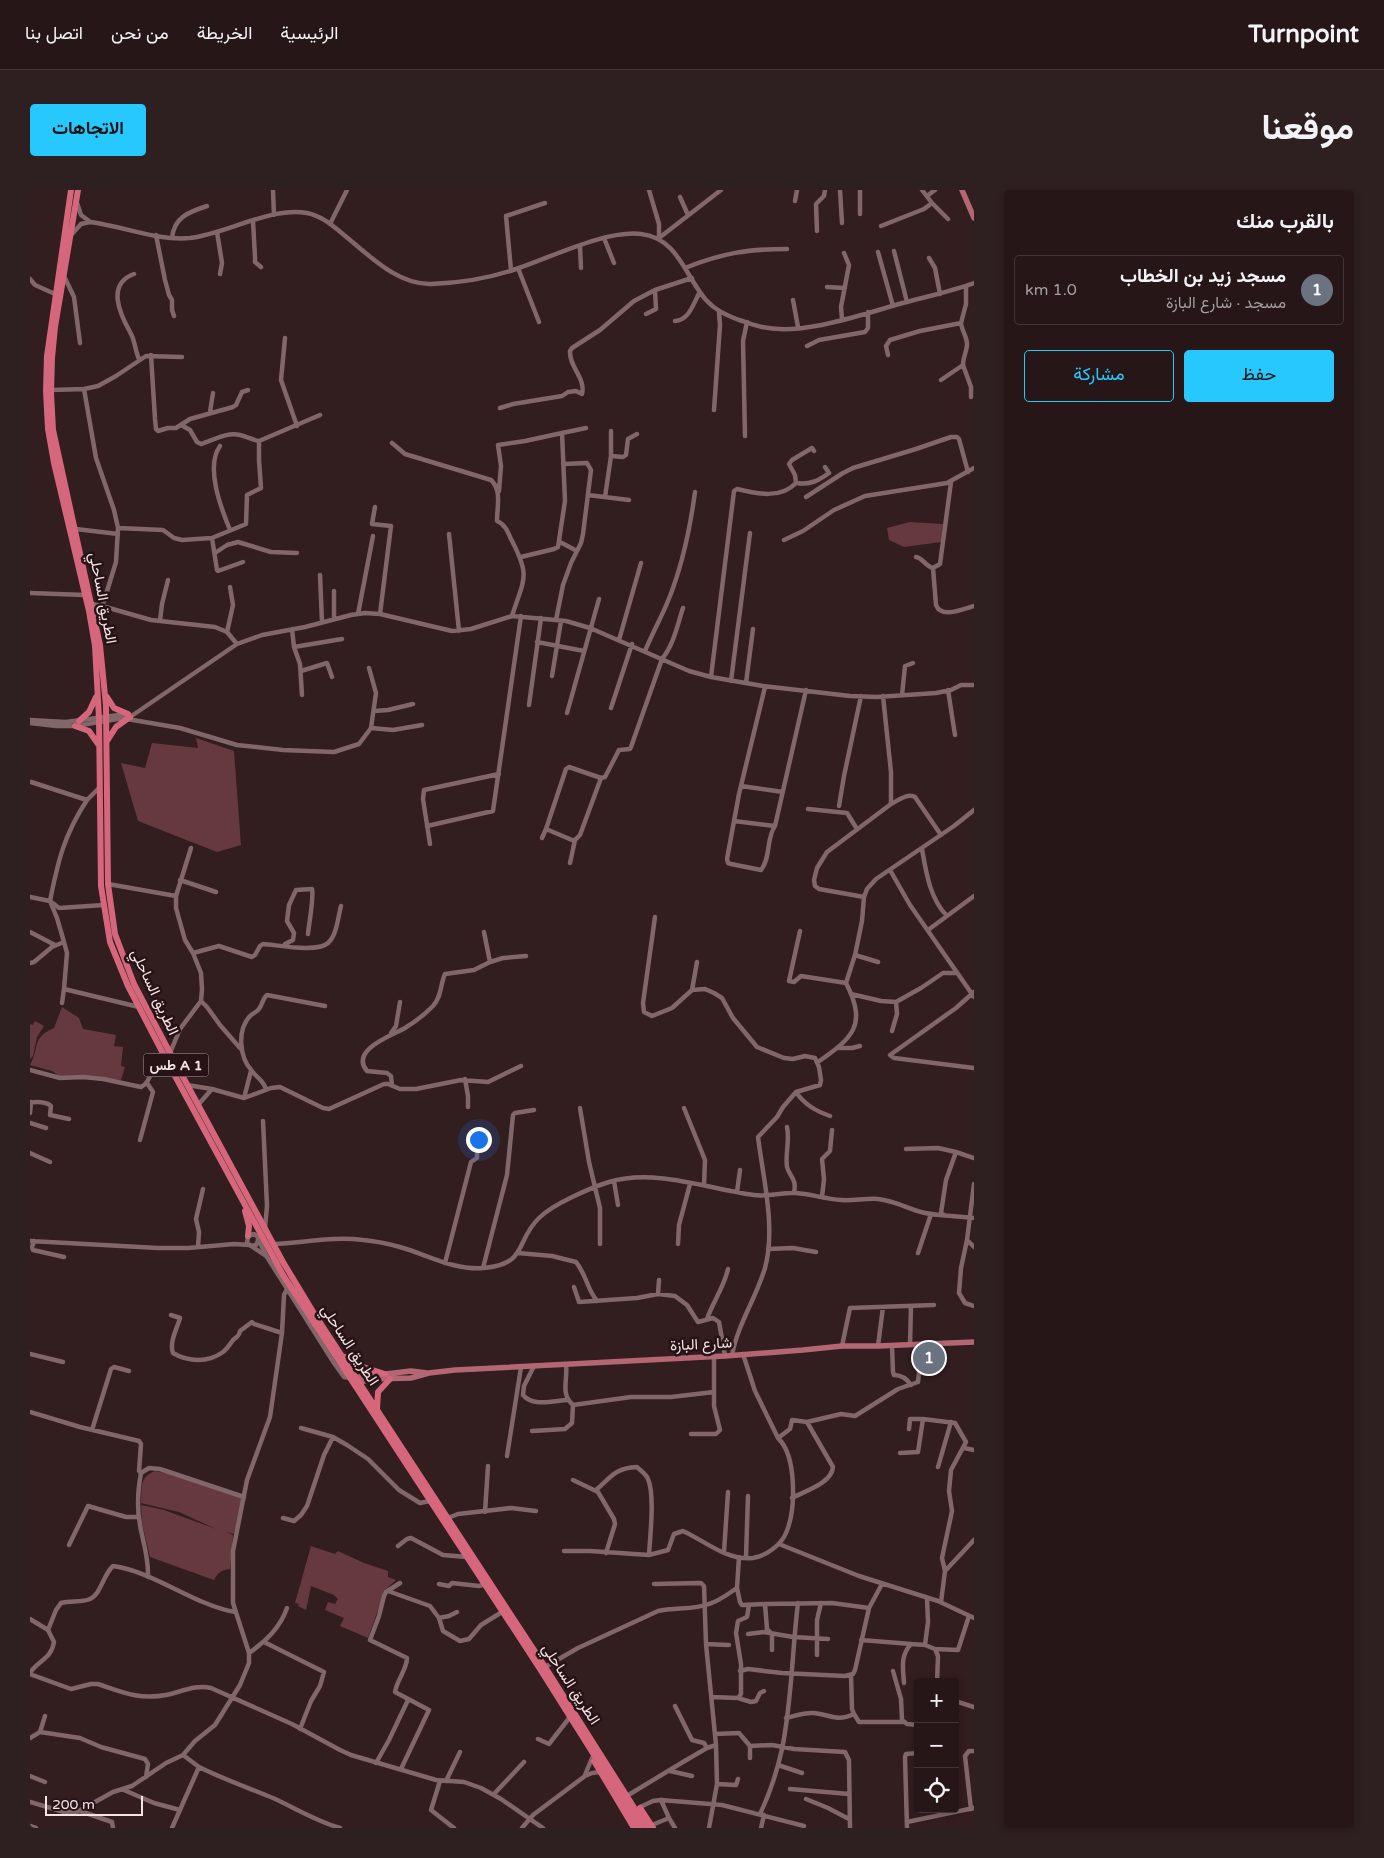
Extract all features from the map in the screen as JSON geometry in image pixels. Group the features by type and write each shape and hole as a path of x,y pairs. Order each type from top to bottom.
{"highway":[{"name":"الطريق الساحلي","path":"71,190 47,356 46,391 48,429 54,463 85,595 94,646 98,690 100,860 110,942 128,986 274,1260 355,1380 430,1501 465,1548 467,1557 545,1667 623,1788 651,1827"},
{"name":"الطريق الساحلي","path":"78,190 52,358 53,430 100,644 106,719 108,884 116,934 124,958 134,984 187,1085 273,1244 315,1315 342,1355 355,1380 448,1518 502,1612 640,1828"},
{"path":"98,690 91,708 77,723 93,734 99,749"},
{"path":"105,692 114,708 128,716 113,730 106,742"},
{"path":"240,1196 249,1226 248,1236"},
{"path":"342,1355 360,1366 385,1374"},
{"path":"377,1410 378,1392 390,1379"},
{"path":"588,1746 592,1758 634,1828"},
{"path":"623,1788 640,1807 651,1827"}],"main road":[{"path":"962,190 974,217"},
{"name":"شارع البازة","path":"355,1380 411,1371 429,1373 714,1355 725,1356 842,1346 892,1346 974,1342"},
{"name":"شارع البازة","path":"355,1380 411,1378 429,1373"}],"street":[{"path":"273,190 274,215"},
{"path":"330,224 347,190"},
{"path":"649,190 659,224 659,238"},
{"path":"659,238 721,190"},
{"path":"795,201 797,190"},
{"path":"817,231 816,204 824,196 825,190"},
{"path":"840,190 842,223"},
{"path":"860,190 860,214"},
{"path":"922,190 948,219"},
{"path":"927,196 935,190"},
{"path":"680,197 688,215"},
{"path":"76,200 81,215 90,222 172,238 197,237 289,212 307,213 330,224 394,273 409,281 421,284 454,282 511,270 604,238 621,234 640,234 659,238 671,248 700,292 719,312 763,327 818,325 940,294 974,283"},
{"path":"511,270 506,216 545,203"},
{"path":"880,226 924,209 932,203"},
{"path":"172,238 173,230 180,218 189,212 207,206"},
{"path":"253,221 255,262 261,267"},
{"path":"71,235 78,226 90,222"},
{"path":"217,232 222,263 220,274"},
{"path":"156,236 165,280 172,300 174,316"},
{"path":"604,238 614,263"},
{"path":"580,246 581,268"},
{"path":"685,268 709,258 736,251 763,248 787,249"},
{"path":"894,251 907,302"},
{"path":"878,252 893,306"},
{"path":"842,319 841,307 849,265 844,253"},
{"path":"929,258 935,268 940,294"},
{"path":"518,268 539,322"},
{"path":"134,274 124,278 121,282 118,301 139,359"},
{"path":"64,276 74,297 80,343"},
{"path":"500,408 562,396 568,392 576,391 582,394 582,383 570,358 570,351 600,330 629,305 655,290 692,278"},
{"path":"30,279 35,285 55,294"},
{"path":"966,286 966,304 961,324 962,332 967,342 967,348 963,356 963,365 971,387 971,397"},
{"path":"827,287 845,288"},
{"path":"646,314 656,309 655,290"},
{"path":"675,321 682,320 688,315 700,292"},
{"path":"793,300 798,327"},
{"path":"714,410 720,325 719,312"},
{"path":"807,346 819,340 865,332 868,328 868,312"},
{"path":"745,436 743,341 747,322"},
{"path":"888,355 886,344 890,340 920,331 961,324"},
{"path":"285,338 282,380 297,426"},
{"path":"151,355 156,429 158,430 176,428 190,419 235,406 242,392 248,390"},
{"path":"51,390 84,389 98,386 116,376 139,359 151,355 166,358 182,357"},
{"path":"941,380 963,365"},
{"path":"84,389 98,467 114,510 118,531 116,562 102,606"},
{"path":"210,412 213,393"},
{"path":"181,425 190,430 197,442 201,444 213,438 232,434 259,441 320,415"},
{"path":"512,616 524,578 524,569 521,557 501,522 498,510 501,466 498,445 586,428"},
{"path":"605,497 611,456 611,431"},
{"path":"521,557 554,549 558,547 560,542 565,501 562,433"},
{"path":"611,456 625,456 628,439 637,434"},
{"path":"806,497 848,470 952,437 959,439 968,472"},
{"path":"76,529 118,531 158,529 163,530 174,538 182,540 212,538 246,524 247,495 261,488 259,441"},
{"path":"392,443 405,454 491,480 497,485 497,521 501,522"},
{"path":"220,446 217,450 214,477 222,509 230,530"},
{"path":"796,483 795,475 789,464 792,460 812,448 814,451"},
{"path":"552,676 561,591 585,525 591,470 589,464 584,462 563,464"},
{"path":"711,677 734,491 737,489 770,494 791,488 796,483 814,483 829,473 825,467"},
{"path":"784,540 803,531 834,510 865,496 951,482 974,468"},
{"path":"933,568 940,564 951,482"},
{"path":"645,651 676,580 686,542 695,492"},
{"path":"588,495 629,500"},
{"path":"375,507 372,524 391,526 380,614"},
{"path":"731,680 750,533"},
{"path":"449,534 459,631"},
{"path":"358,614 373,536"},
{"path":"212,538 218,571 243,562"},
{"path":"215,553 226,545 238,542 271,552 297,553"},
{"path":"560,542 577,551"},
{"path":"916,557 933,568"},
{"path":"618,640 640,563"},
{"path":"933,568 934,597 939,611 955,611 974,606"},
{"path":"320,575 322,622"},
{"path":"160,621 168,580"},
{"path":"227,632 234,605 230,586"},
{"path":"334,591 334,618"},
{"path":"30,593 85,595"},
{"path":"567,713 599,599"},
{"path":"92,604 160,621 215,627 227,632 237,644"},
{"path":"570,863 575,840 580,835 586,813 601,778 605,777 618,750 631,747 662,659 670,647 683,608"},
{"path":"30,722 56,726 128,716 139,711 237,644 262,635 358,614 380,614 429,627 459,631 512,616 558,620 590,628 632,644 689,671 765,687 861,696 883,696 948,690 960,685 974,685"},
{"path":"427,826 493,811 521,616"},
{"path":"529,705 542,618"},
{"path":"292,629 294,646 301,670 302,695"},
{"path":"746,684 753,629"},
{"path":"294,646 342,639"},
{"path":"537,642 584,652"},
{"path":"611,708 632,644"},
{"path":"301,670 327,662 332,677"},
{"path":"902,695 905,666 913,663"},
{"path":"128,716 180,728 237,745 322,753 334,752 359,744 371,728 376,693 369,668"},
{"path":"765,687 741,786 727,861 731,864 761,870 764,865 771,832 775,826 806,690"},
{"path":"948,690 956,735"},
{"path":"839,806 861,696"},
{"path":"883,696 891,772 892,804"},
{"path":"374,711 413,704"},
{"path":"371,728 393,730 422,725"},
{"path":"542,838 566,769 569,767 601,778"},
{"path":"430,844 423,799 424,790 499,774"},
{"path":"31,782 87,800"},
{"path":"741,786 783,792"},
{"path":"62,1003 67,953 58,918 50,901 62,848 74,820 87,800 99,788"},
{"path":"864,897 818,888 814,883 817,868 827,852 892,804 911,795 915,797 941,835"},
{"path":"808,808 847,813 857,830"},
{"path":"818,1062 838,1048 852,1034 855,1028 856,1011 846,983 855,955 862,921 864,897 871,883 974,812"},
{"path":"734,821 775,826"},
{"path":"546,829 575,840"},
{"path":"170,1053 184,1021 196,1010 201,1002 202,973 185,940 176,908 176,896 190,848"},
{"path":"922,848 932,893 936,902 947,916"},
{"path":"890,870 910,906 973,994 890,1055 894,1058 974,1068"},
{"path":"180,880 216,892"},
{"path":"108,884 176,896"},
{"path":"281,945 293,940 294,934 287,921 287,915 296,890 303,888 312,889 313,895 308,934"},
{"path":"928,930 974,896"},
{"path":"30,897 50,901 59,908 104,905"},
{"path":"193,953 219,946 252,957 255,956 261,944 318,947 329,942 341,906"},
{"path":"654,917 643,1003 644,1012 652,1016 657,1015 672,1008 692,990 697,962"},
{"path":"800,930 789,981 794,982 801,976 846,983"},
{"path":"30,932 55,945"},
{"path":"484,932 490,962"},
{"path":"30,964 55,945 64,942"},
{"path":"855,955 878,962"},
{"path":"392,1085 391,1076 387,1073 367,1071 364,1063 370,1049 407,1027 433,1006 440,994 445,974 474,970 503,958 526,956"},
{"path":"851,994 881,1002 896,1002 943,973 957,973"},
{"path":"64,989 139,1007"},
{"path":"692,990 705,990 722,998 733,1018 757,1047 784,1058 793,1059 811,1056 818,1062 821,1083 815,1087 796,1092 777,1117 758,1137 766,1195 768,1249 762,1275 738,1333 732,1355"},
{"path":"266,1089 262,1080 251,1071 242,1049 241,1038 250,1015 259,1009 265,996 325,1006"},
{"path":"201,1002 242,1049"},
{"path":"389,1036 396,1026 400,1002"},
{"path":"892,1031 897,1014 896,1002"},
{"path":"838,1048 860,1046"},
{"path":"30,1070 60,1078 83,1077 103,1079 140,1087 147,1083 157,1061 161,1058 168,1063"},
{"path":"187,1085 212,1089 244,1098 266,1089 280,1087 323,1108 330,1109 384,1084 400,1089 416,1089 465,1079 488,1082 521,1066"},
{"path":"244,1098 251,1071"},
{"path":"465,1079 468,1107"},
{"path":"140,1140 153,1092 147,1083"},
{"path":"198,1105 212,1089"},
{"path":"796,1092 812,1109 830,1116"},
{"path":"30,1113 30,1103 50,1104 50,1115 68,1119"},
{"path":"580,1108 588,1162 600,1208 600,1244"},
{"path":"684,1108 704,1160 704,1185"},
{"path":"483,1268 507,1175 513,1115 534,1110"},
{"path":"263,1121 267,1206 265,1229"},
{"path":"30,1123 46,1128"},
{"path":"788,1127 787,1166 794,1180 794,1193"},
{"path":"822,1197 824,1178 822,1159 830,1151 832,1130"},
{"path":"445,1263 471,1162 477,1158 477,1137"},
{"path":"906,1149 938,1148 974,1158"},
{"path":"944,1215 941,1213 943,1192 956,1152"},
{"path":"30,1153 50,1162"},
{"path":"737,1192 740,1170"},
{"path":"273,1244 328,1239 364,1240 399,1247 445,1263 483,1268 508,1262 518,1253 538,1218 553,1208 596,1187 614,1181 647,1178 668,1179 737,1192 766,1195 794,1193 840,1200 888,1200 923,1213 972,1218"},
{"path":"614,1181 618,1205"},
{"path":"678,1244 679,1225 690,1184"},
{"path":"974,1184 972,1218 960,1268 960,1294 966,1303 974,1306"},
{"path":"198,1247 199,1232 196,1219 204,1189"},
{"path":"918,1252 931,1214"},
{"path":"234,1244 254,1234 293,1299 344,1377 355,1380"},
{"path":"248,1236 246,1241 250,1246 267,1256"},
{"path":"64,1257 33,1250 32,1241 158,1248 234,1244 250,1246 256,1245 258,1239"},
{"path":"967,1240 974,1247"},
{"path":"768,1249 793,1248 816,1252"},
{"path":"518,1253 552,1256 576,1262 589,1292 597,1301"},
{"path":"708,1319 714,1300 725,1280 728,1270"},
{"path":"658,1294 659,1280"},
{"path":"574,1287 579,1302 638,1298 658,1294 679,1298 687,1305 698,1322 714,1318 719,1322 725,1356"},
{"path":"80,1811 113,1792 124,1790 166,1763 183,1755 195,1741 215,1725 244,1677 249,1664 249,1652 235,1612 232,1592 233,1551 247,1480 270,1417 287,1289"},
{"path":"284,1302 293,1299"},
{"path":"842,1346 850,1308 934,1305"},
{"path":"910,1345 911,1306"},
{"path":"878,1346 883,1307"},
{"path":"171,1315 180,1318 172,1342 173,1353 195,1360 213,1358 222,1353 239,1336 240,1331 252,1322 282,1333"},
{"path":"778,1438 791,1428 792,1420 807,1422 841,1414 855,1416 900,1388 918,1382 922,1344"},
{"path":"892,1346 894,1375 899,1375 912,1385"},
{"path":"30,1354 63,1362"},
{"path":"564,1551 580,1550 649,1555 668,1550 674,1534 683,1531 702,1543 724,1552 753,1558 765,1554 779,1544 786,1533 792,1498 790,1459 784,1443 778,1438 754,1391 743,1354"},
{"path":"691,1434 719,1432 720,1427 714,1406 714,1355"},
{"path":"532,1431 556,1430 569,1427 574,1419 573,1405 567,1400 565,1383 567,1375 566,1365"},
{"path":"534,1366 524,1386 523,1395 527,1400 536,1402 567,1400"},
{"path":"92,1430 111,1369 114,1367 130,1370"},
{"path":"507,1456 521,1367"},
{"path":"573,1405 631,1397 671,1397 714,1392"},
{"path":"30,1412 140,1442 139,1517 148,1577"},
{"path":"909,1429 910,1419 951,1422 957,1425 965,1439 966,1445 952,1464 951,1470 949,1491 952,1510 942,1558 945,1571 941,1602"},
{"path":"900,1453 918,1452 923,1419"},
{"path":"792,1498 827,1479 833,1471 833,1467 807,1422"},
{"path":"938,1467 951,1422"},
{"path":"302,1428 333,1437 368,1459 399,1490 420,1503 430,1501"},
{"path":"283,1518 294,1521 305,1510 324,1455 333,1437"},
{"path":"964,1448 974,1450"},
{"path":"485,1512 488,1466"},
{"path":"141,1473 150,1468 160,1469 244,1497"},
{"path":"596,1490 616,1472 625,1468 637,1468 644,1473 651,1490 649,1555"},
{"path":"573,1480 596,1490 614,1518 615,1524 606,1552"},
{"path":"724,1552 728,1492"},
{"path":"746,1557 748,1496"},
{"path":"68,1545 88,1506 126,1517 139,1517"},
{"path":"448,1518 458,1514 511,1508 536,1511"},
{"path":"398,1546 406,1539 411,1538 442,1555 467,1557"},
{"path":"945,1571 974,1540"},
{"path":"779,1544 882,1584 941,1602 972,1617 958,1650 935,1649 925,1645 861,1640"},
{"path":"740,1556 737,1588 741,1604 821,1603 869,1608"},
{"path":"48,1630 61,1603 87,1600 95,1596 106,1574 113,1566 148,1577 205,1602 235,1612"},
{"path":"400,1583 384,1596 370,1640 408,1658 395,1692 429,1710 401,1769"},
{"path":"439,1584 449,1586 452,1583 487,1584"},
{"path":"654,1584 702,1584 704,1586 706,1644 716,1744 717,1784 709,1828"},
{"path":"882,1584 869,1608 855,1670 852,1675 854,1714 856,1719 862,1723 904,1722 914,1724"},
{"path":"545,1667 578,1648 658,1611 669,1608 679,1609 704,1606 737,1588"},
{"path":"388,1591 427,1604 439,1618 442,1631 454,1639 465,1642 481,1625 502,1612"},
{"path":"925,1645 928,1622 927,1598"},
{"path":"761,1828 762,1815 783,1747 798,1603"},
{"path":"817,1656 818,1617 821,1603"},
{"path":"765,1604 767,1629 772,1634 772,1650"},
{"path":"738,1698 741,1694 736,1628 738,1621 747,1617 749,1605"},
{"path":"249,1652 264,1642 280,1622 287,1608"},
{"path":"439,1618 450,1616 456,1612"},
{"path":"30,1619 48,1630 54,1642 52,1650 46,1659 30,1673 71,1689 98,1684 128,1695 165,1695 205,1687 300,1728 340,1750 443,1781 464,1782 494,1794 543,1828"},
{"path":"748,1634 764,1632 793,1637 828,1639"},
{"path":"264,1642 324,1672 320,1686 311,1701 300,1728"},
{"path":"706,1644 729,1645"},
{"path":"904,1683 902,1662 905,1651 912,1644"},
{"path":"935,1649 938,1656 937,1678"},
{"path":"740,1671 748,1669 852,1675"},
{"path":"892,1671 899,1690 902,1720 904,1722"},
{"path":"711,1698 738,1698 751,1702 756,1701 760,1693 764,1691"},
{"path":"376,1762 408,1700"},
{"path":"959,1702 974,1706"},
{"path":"676,1706 690,1737 694,1741 704,1743 707,1748"},
{"path":"786,1718 812,1712 837,1719 844,1719 854,1714"},
{"path":"30,1738 40,1732 46,1716"},
{"path":"538,1738 549,1744 570,1716"},
{"path":"40,1732 80,1738 101,1747 145,1760 148,1764 146,1777"},
{"path":"715,1734 737,1732 741,1734 750,1746 750,1758"},
{"path":"630,1794 716,1744"},
{"path":"750,1746 760,1745 845,1752 849,1760 850,1828"},
{"path":"907,1822 972,1808 965,1756 969,1751 974,1751"},
{"path":"454,1828 431,1810 443,1781 460,1752"},
{"path":"907,1828 905,1757 906,1754 914,1753"},
{"path":"183,1755 199,1768 340,1828"},
{"path":"585,1776 592,1758"},
{"path":"494,1794 524,1762"},
{"path":"778,1766 802,1773"},
{"path":"172,1828 199,1768"},
{"path":"670,1771 692,1776"},
{"path":"522,1828 530,1818 585,1776 600,1772"},
{"path":"30,1776 45,1782"},
{"path":"717,1784 736,1785 738,1779"},
{"path":"790,1789 849,1794"},
{"path":"124,1790 154,1803 180,1810"},
{"path":"806,1799 849,1819"},
{"path":"640,1807 653,1801 661,1800 722,1805 804,1826"},
{"path":"661,1800 675,1828"},
{"path":"30,1802 64,1812 80,1811 112,1822 113,1828"},
{"path":"651,1827 670,1818"},
{"path":"30,1826 36,1828"}],"shaded area":[{"path":"910,522 943,524 941,542 904,547 889,540 887,528"},
{"path":"196,738 234,751 241,845 217,852 138,821 121,763 145,768 152,743 198,748"},
{"path":"62,1007 79,1018 83,1029 116,1035 114,1046 123,1047 121,1066 125,1067 121,1080 60,1077 52,1071 30,1065 39,1039 54,1028"},
{"path":"35,1021 44,1026 37,1037 33,1056 30,1059 30,1024 33,1025"},
{"path":"155,1471 175,1475 243,1498 234,1534 226,1532 233,1535 230,1569 220,1572 214,1580 150,1557 142,1523 141,1505 164,1510 216,1529 179,1512 141,1503 142,1484 146,1476"},
{"path":"311,1546 335,1554 338,1551 388,1571 388,1577 396,1580 385,1590 368,1638 340,1626 344,1618 325,1610 328,1602 335,1604 338,1599 334,1595 311,1586 306,1610 295,1603"}],"place":[{"name":"مسجد زيد بن الخطاب","path":"929,1358"}]}
